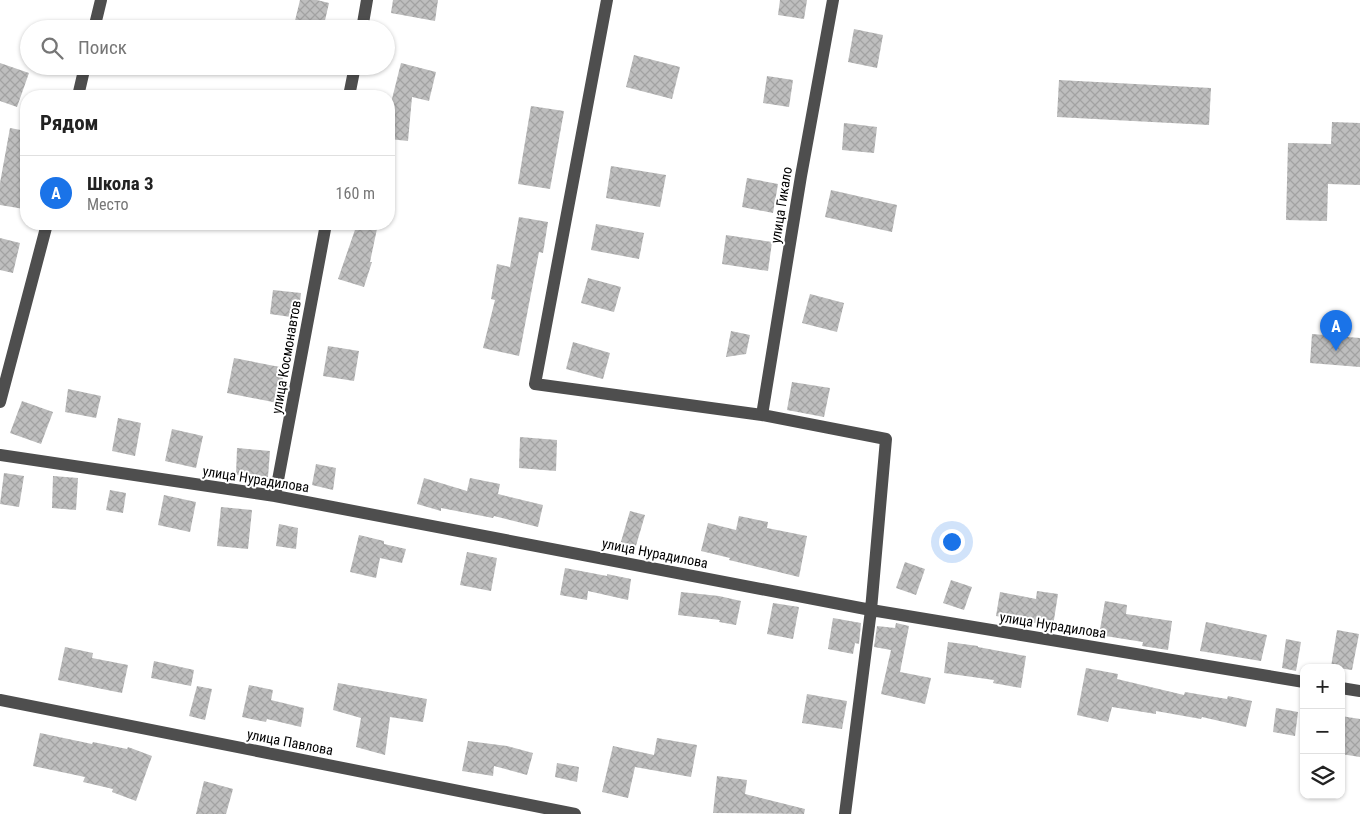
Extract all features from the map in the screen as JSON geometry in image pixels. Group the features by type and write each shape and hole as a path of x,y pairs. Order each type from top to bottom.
{"street":[{"path":"96,20 101,0"},
{"path":"364,20 367,0"},
{"path":"606,0 535,384 762,415 886,439 871,610 845,814"},
{"name":"улица Гикало","path":"762,415 801,176 833,0"},
{"path":"80,90 84,75"},
{"path":"350,90 353,75"},
{"path":"0,402 45,230"},
{"name":"улица Космонавтов","path":"275,496 325,230"},
{"name":"улица Нурадилова","path":"0,455 275,496 871,610 1300,681"},
{"path":"1345,689 1360,691"},
{"name":"улица Павлова","path":"0,700 575,814"}],"building":[{"path":"300,0 317,0 329,3 325,20 295,20"},
{"path":"393,0 438,0 435,21 391,13"},
{"path":"780,0 807,0 804,19 778,15"},
{"path":"854,29 883,35 877,68 848,62"},
{"path":"634,55 680,67 672,99 626,87"},
{"path":"0,63 20,70 20,75 28,75 23,90 20,90 17,107 0,101"},
{"path":"401,63 436,72 429,101 412,97 408,141 395,140 394,90"},
{"path":"767,76 793,80 789,107 763,103"},
{"path":"1059,80 1211,88 1209,125 1057,117"},
{"path":"531,106 564,111 550,189 518,184"},
{"path":"1332,122 1360,123 1360,185 1328,184 1327,221 1286,220 1288,143 1331,144"},
{"path":"844,123 877,127 874,153 842,150"},
{"path":"10,128 20,130 20,208 0,205 0,183"},
{"path":"611,166 666,175 660,207 606,198"},
{"path":"747,178 778,184 773,213 742,207"},
{"path":"831,190 897,205 892,232 825,217"},
{"path":"519,217 548,222 543,253 539,252 519,356 483,348 495,300 491,299 497,264 510,267"},
{"path":"596,224 644,233 639,259 591,250"},
{"path":"355,230 377,230 370,262 372,262 364,287 338,279"},
{"path":"726,235 772,242 768,271 722,264"},
{"path":"0,238 20,243 13,273 0,270"},
{"path":"588,278 621,287 614,312 581,303"},
{"path":"273,290 301,293 298,318 270,314"},
{"path":"810,294 844,303 837,332 802,323"},
{"path":"731,331 750,335 746,354 726,357"},
{"path":"1312,334 1360,338 1360,367 1310,363"},
{"path":"573,342 610,353 603,379 566,369"},
{"path":"328,346 359,351 354,381 323,376"},
{"path":"234,358 285,368 278,403 227,393"},
{"path":"792,382 830,388 824,417 787,410"},
{"path":"68,389 101,396 96,418 65,412"},
{"path":"22,401 53,412 41,444 10,433"},
{"path":"118,418 141,423 135,456 112,451"},
{"path":"172,429 203,436 196,468 165,461"},
{"path":"520,437 557,440 556,471 519,468"},
{"path":"237,448 270,451 268,477 236,475"},
{"path":"316,464 336,468 333,490 312,485"},
{"path":"4,473 24,476 19,507 0,504"},
{"path":"53,476 78,478 76,510 52,508"},
{"path":"424,478 467,491 470,478 500,484 498,494 543,505 538,527 494,516 493,518 441,508 441,511 417,504"},
{"path":"110,490 126,493 123,513 106,510"},
{"path":"164,495 196,502 190,532 158,525"},
{"path":"221,507 252,510 248,549 217,546"},
{"path":"630,511 645,515 635,549 620,545"},
{"path":"739,516 768,522 767,528 807,536 799,577 729,560 730,558 701,551 708,523 736,530"},
{"path":"279,524 298,528 296,549 276,546"},
{"path":"359,535 406,549 402,563 380,558 376,578 350,572"},
{"path":"467,552 497,558 491,591 460,585"},
{"path":"905,562 925,569 916,595 896,588"},
{"path":"565,568 631,579 628,600 588,591 587,600 560,595"},
{"path":"951,580 972,587 964,610 943,603"},
{"path":"1037,591 1058,594 1053,626 996,616 1000,592 1036,599"},
{"path":"681,592 719,596 741,601 736,625 719,622 720,620 678,615"},
{"path":"1105,601 1127,605 1126,614 1172,621 1168,650 1142,646 1143,642 1099,635"},
{"path":"773,603 799,607 793,639 767,634"},
{"path":"833,618 861,623 859,644 855,643 853,654 828,649"},
{"path":"1206,622 1267,635 1261,661 1200,651"},
{"path":"896,623 909,626 900,672 931,678 925,704 881,694 891,650 874,647 877,626 895,628"},
{"path":"1337,630 1359,634 1352,670 1345,669 1345,664 1331,664"},
{"path":"1286,639 1301,642 1296,671 1282,668"},
{"path":"948,642 1026,656 1021,688 993,683 994,680 944,673"},
{"path":"65,647 93,653 92,658 128,665 122,693 58,680"},
{"path":"154,661 194,670 191,686 151,678"},
{"path":"1086,668 1118,674 1117,679 1184,695 1185,692 1227,699 1228,696 1252,701 1246,727 1202,717 1201,719 1156,711 1156,714 1112,707 1108,722 1077,715"},
{"path":"338,683 427,699 423,722 390,717 385,755 356,747 361,718 333,710"},
{"path":"249,685 273,690 271,700 304,708 301,727 267,719 266,722 242,717"},
{"path":"197,686 212,689 205,720 189,716"},
{"path":"807,694 847,701 842,729 802,723"},
{"path":"1276,708 1298,712 1295,736 1273,732"},
{"path":"1345,717 1360,719 1360,757 1345,755"},
{"path":"40,733 92,744 93,742 127,749 128,747 152,756 136,801 112,792 113,789 83,782 85,777 33,766"},
{"path":"657,738 697,745 691,777 635,767 628,798 602,792 613,746 654,755"},
{"path":"468,741 507,746 533,753 527,775 494,766 493,776 462,771"},
{"path":"557,763 579,767 577,782 555,777"},
{"path":"717,776 747,780 745,794 805,809 804,814 713,813"},
{"path":"204,781 233,789 226,814 196,814"}],"place":[{"name":"Школа 3","path":"1336,351"}]}
